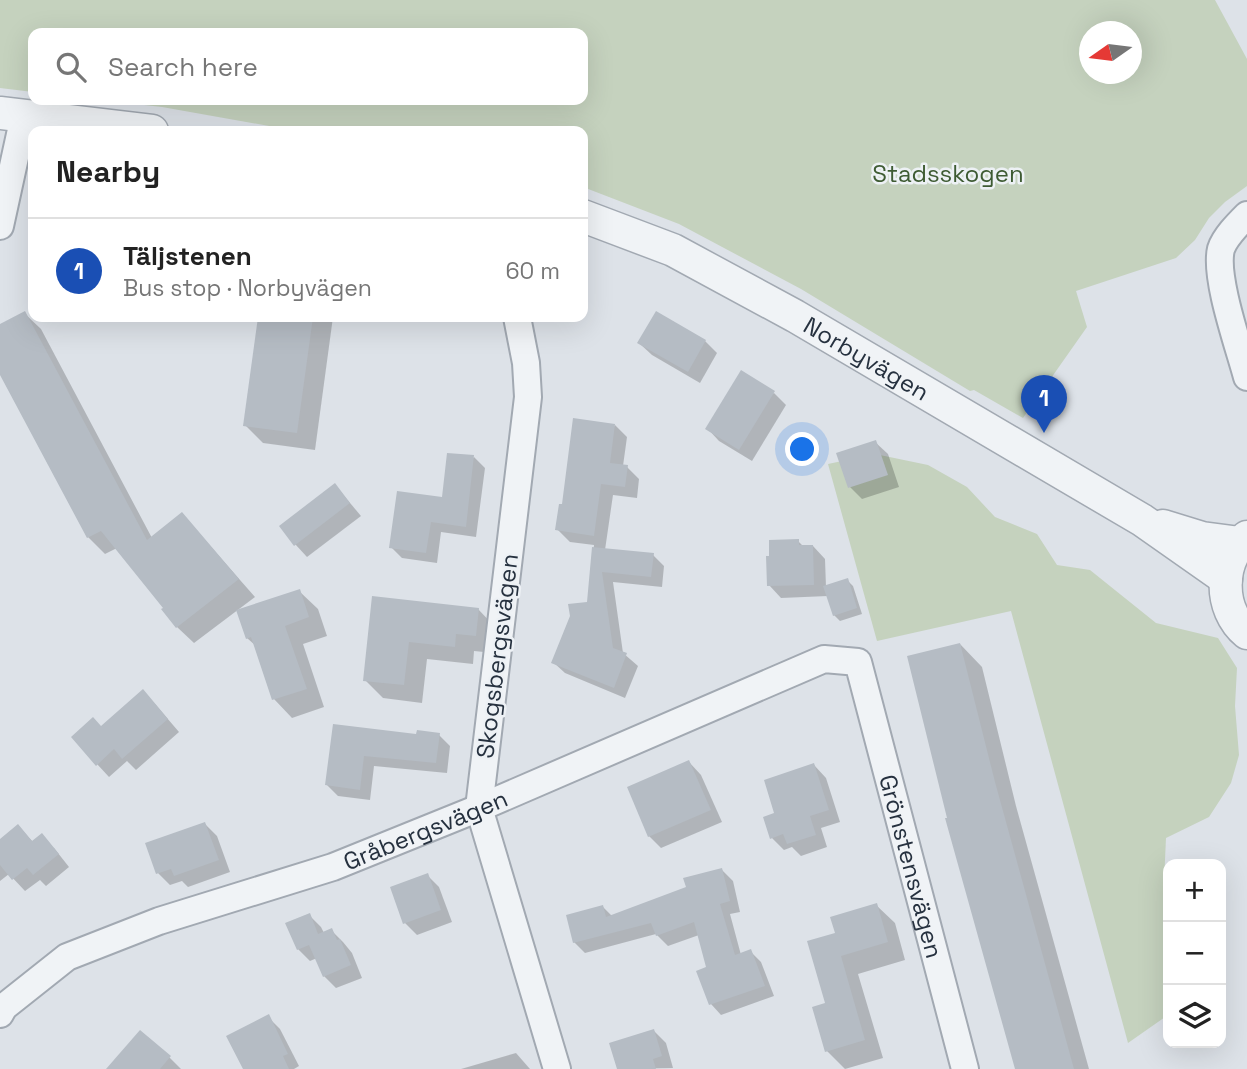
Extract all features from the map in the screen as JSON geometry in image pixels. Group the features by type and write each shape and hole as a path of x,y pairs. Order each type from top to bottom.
{"street":[{"path":"0,226 12,115 108,126"},
{"path":"1247,215 1221,249 1221,267 1223,286 1247,377"},
{"name":"Norbyvägen","path":"588,218 673,250 795,316 1142,520 1226,579"},
{"name":"Skogsbergsvägen","path":"518,322 526,363 528,397 479,808 557,1069"},
{"name":"Norbyvägen","path":"1142,520 1202,538 1243,540"},
{"path":"1243,540 1229,562 1225,590 1230,610 1247,633"},
{"name":"Gråbergsvägen","path":"0,1013 67,957 159,921 333,867 479,808 824,659 858,662"},
{"name":"Grönstensvägen","path":"858,662 959,1067"}],"green space":[{"name":"Stadsskogen","path":"0,0 1215,0 1247,59 1247,186 1209,218 1195,240 1176,258 1076,291 1087,327 1023,418 974,390 970,391 801,289 679,224 588,189 588,126 269,126 144,105 588,105 588,28 28,28 28,91 0,88"},
{"path":"875,454 928,465 967,487 995,517 1037,534 1057,565 1090,570 1156,623 1218,638 1237,668 1235,706 1239,755 1231,783 1209,817 1166,838 1163,859 1163,1018 1128,1043 1011,611 877,641 828,464"}],"building":[{"path":"25,311 28,322 31,322 147,540 182,512 239,579 176,628 101,531 87,538 0,375 0,324"},
{"path":"656,311 706,340 688,372 637,343"},
{"path":"257,322 312,322 297,433 243,426"},
{"path":"741,370 775,391 739,450 705,429"},
{"path":"573,418 615,424 610,463 628,465 625,487 601,484 594,536 555,530 559,504 562,504"},
{"path":"876,440 888,475 848,488 836,453"},
{"path":"447,453 474,455 466,527 431,522 426,553 389,548 397,491 442,497"},
{"path":"335,483 350,503 294,546 279,526"},
{"path":"799,539 799,545 813,545 814,585 767,586 766,556 769,556 769,540"},
{"path":"592,547 654,553 651,577 602,572 613,648 627,653 614,688 551,663 570,616 568,604 587,602"},
{"path":"848,578 857,608 833,616 823,586"},
{"path":"300,589 309,617 285,626 307,689 272,700 251,637 246,639 236,610"},
{"path":"372,596 479,608 476,636 456,634 455,647 409,642 404,685 363,681"},
{"path":"960,643 995,782 1074,1069 1015,1069 945,818 907,656"},
{"path":"143,689 168,719 122,759 114,749 96,766 71,737 93,717 101,726"},
{"path":"333,724 416,734 417,730 440,733 436,763 364,756 360,790 325,785"},
{"path":"689,760 711,810 648,837 627,787"},
{"path":"814,763 829,810 810,816 816,835 787,844 783,834 770,839 763,817 774,813 764,780"},
{"path":"205,822 219,860 174,876 171,869 156,874 145,843"},
{"path":"18,824 32,841 42,833 59,854 33,875 27,868 12,880 0,865 0,839"},
{"path":"722,868 730,901 720,904 735,955 751,949 765,986 709,1005 696,971 706,967 694,922 656,936 651,923 573,943 566,915 603,905 606,917 686,887 683,878"},
{"path":"428,873 441,910 403,924 390,887"},
{"path":"877,903 888,942 841,956 865,1040 825,1052 812,1007 825,1003 807,941 835,933 830,917"},
{"path":"310,913 318,934 332,928 351,965 323,977 309,945 297,950 285,923"},
{"path":"269,1014 288,1054 283,1056 289,1069 243,1069 226,1036"},
{"path":"654,1029 662,1056 653,1059 656,1069 617,1069 609,1043"},
{"path":"140,1030 171,1056 160,1069 106,1069"}],"place":[{"name":"Täljstenen","path":"1044,433"}]}
